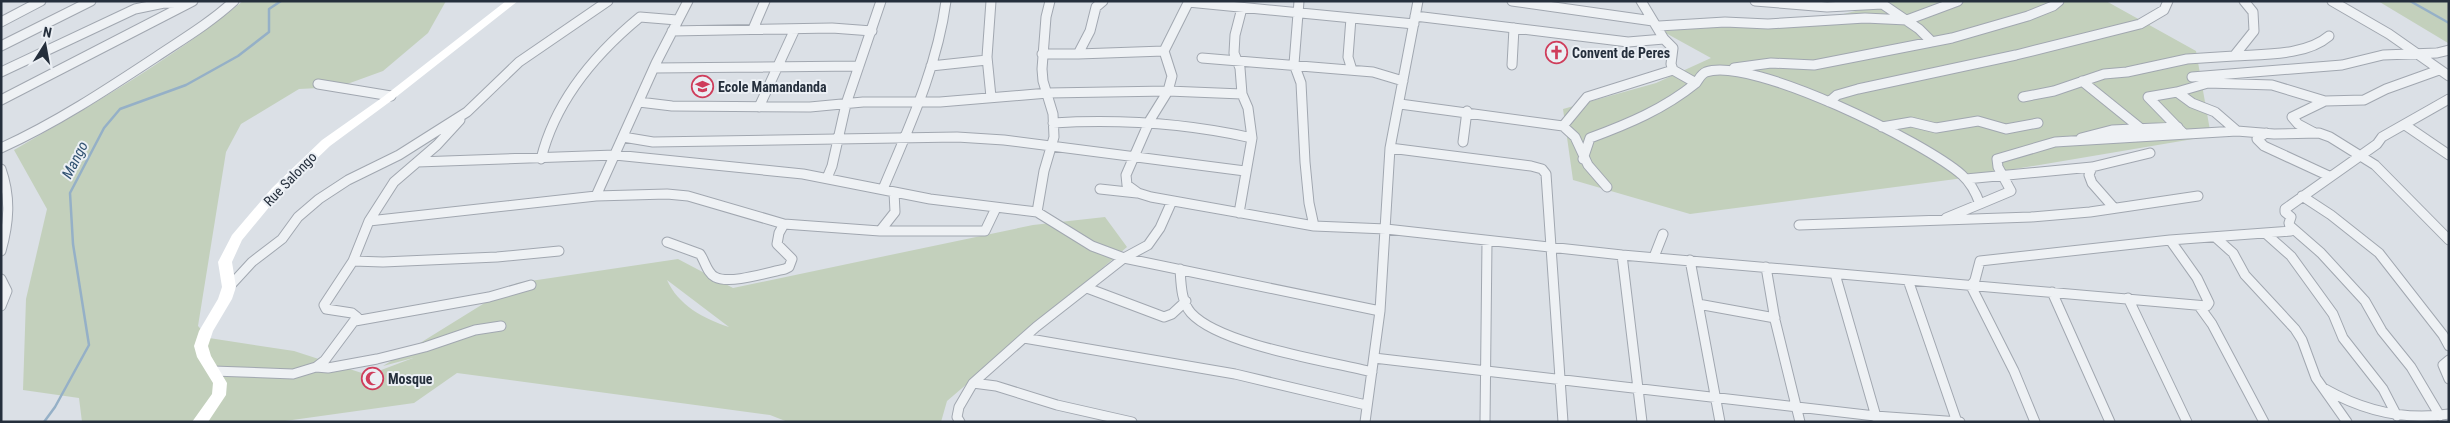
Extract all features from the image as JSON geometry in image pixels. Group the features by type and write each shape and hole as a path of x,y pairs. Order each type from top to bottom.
{"street":[{"path":"1,22 41,1"},
{"path":"1,46 91,1"},
{"path":"1,148 41,130 80,108 207,23 234,1"},
{"name":"Rue Salongo","path":"229,288 225,262 237,238 305,161 513,1"},
{"path":"213,371 293,374 316,367 325,360 355,321 356,314 326,309 324,305 353,261 369,221 394,182 417,162 519,62 608,1"},
{"path":"596,196 677,20 688,1"},
{"path":"753,29 765,1"},
{"path":"827,178 832,166 846,104 881,1"},
{"path":"883,189 907,137 919,102 942,27 946,1"},
{"path":"991,1 987,60 991,98"},
{"path":"1037,212 1044,171 1051,148 1053,123 1048,93 1042,81 1042,54 1050,1"},
{"path":"1078,54 1090,31 1096,7 1103,1"},
{"path":"1299,1 1296,13 1298,21 1294,64 1301,83 1309,203 1314,226"},
{"path":"1365,422 1380,311 1390,148 1400,104 1418,2 1412,1"},
{"path":"1512,1 1656,23 1725,22 1768,24 1865,18 1907,20 1958,1"},
{"path":"1641,1 1664,39 1672,48 1671,64 1673,70 1696,83"},
{"path":"1755,1 1827,7 1880,2 1907,20 1932,42"},
{"path":"1934,1 1938,10"},
{"path":"1583,159 1590,138 1634,121 1676,100 1696,83 1703,74 1771,63 1814,64 1932,42 2028,16 2053,6 2059,1"},
{"path":"1829,102 1837,96 1858,89 2016,55 2140,24 2164,10 2168,1"},
{"path":"2234,56 2254,31 2253,12 2244,1"},
{"path":"2332,1 2389,34 2449,76"},
{"path":"1,72 135,9 164,2 190,2"},
{"path":"1,100 190,2"},
{"path":"1138,193 1127,185 1126,180 1150,120 1168,90 1172,76 1164,51 1188,2 1351,18 1414,20 1514,28 1628,42 1664,39"},
{"path":"1239,213 1252,138 1248,108 1242,94 1238,60 1234,47 1242,8"},
{"path":"541,159 543,148 562,105 577,81 593,62 640,17 677,20"},
{"path":"1351,18 1348,57 1352,70"},
{"path":"672,31 832,28 872,31"},
{"path":"1512,65 1514,28"},
{"path":"759,107 795,29"},
{"path":"2023,97 2054,92 2104,74 2127,72 2187,59 2307,48 2316,46 2329,36"},
{"path":"2192,77 2342,65 2383,55 2416,54 2447,47"},
{"path":"1042,54 1164,51"},
{"path":"1202,58 1352,70 1382,74 1403,81"},
{"path":"931,66 987,60"},
{"path":"655,68 859,66"},
{"path":"1564,126 1586,97 1673,70"},
{"path":"2439,70 2386,89 2364,100 2325,102 2292,116 2295,122 2316,133 2330,137 2360,154 2380,169 2449,240"},
{"path":"1720,72 1776,80 1882,127 1923,148 1966,179 1978,194 1980,204"},
{"path":"2082,81 2139,128"},
{"path":"2184,134 2147,97 2177,92 2208,83 2272,85 2325,102"},
{"path":"318,84 391,96"},
{"path":"639,102 672,106 759,107 940,102 1048,93 1168,90 1242,94"},
{"path":"2177,92 2192,103 2215,112 2237,131"},
{"path":"1972,286 1978,277 1980,261 1985,260 2170,240 2291,231 2291,217 2285,212 2285,209 2328,176 2377,144 2382,137 2449,99"},
{"path":"1400,104 1467,111 1564,126 1575,137 1583,159 1607,187"},
{"path":"1463,142 1467,111"},
{"path":"199,422 210,410 218,395 220,383 204,357 201,346 202,338 226,299 229,288 252,262 282,239 298,217 319,199 348,180 399,155 467,112"},
{"path":"1053,123 1150,120 1215,128 1252,138"},
{"path":"1882,127 1911,122 1936,128 1980,121 2006,129 2038,123"},
{"path":"2405,125 2449,155"},
{"path":"2070,142 2096,134 2139,128 2178,127"},
{"path":"1940,221 2011,191 1996,162 1998,158 2055,142 2237,131 2316,133"},
{"path":"2266,133 2257,139 2264,146 2328,176"},
{"path":"623,137 653,142 907,137 1004,140 1051,148 1134,156 1245,171"},
{"path":"1390,148 1542,169 1546,174 1563,422"},
{"path":"1966,179 2092,167 2150,153"},
{"path":"417,162 615,155 827,178 894,192 996,208 1037,212 1092,246 1124,258 1380,311"},
{"path":"2092,167 2089,175 2092,183 2114,208"},
{"path":"1,169 8,186 4,219 7,230 1,251"},
{"path":"1100,189 1138,193 1172,201 1314,226 1386,229 1552,249 2207,306 2209,303 2208,299 2195,276 2170,240"},
{"path":"880,231 895,212 894,192"},
{"path":"369,221 596,196 659,194 688,196 784,224 880,231 984,230 996,208"},
{"path":"1799,225 2031,217 2198,196"},
{"path":"2302,196 2380,253 2443,335 2449,346"},
{"path":"958,421 958,407 973,384 1024,338 1124,258 1148,245 1166,217 1172,201"},
{"path":"667,242 700,254 714,276 728,279 789,267 792,259 790,255 777,244 779,233 784,224"},
{"path":"2290,226 2321,253 2365,301 2382,330 2445,415"},
{"path":"2266,233 2291,256 2333,314 2343,338 2382,389 2397,416"},
{"path":"1654,257 1660,246 1663,234"},
{"path":"2215,237 2233,254 2245,274 2295,329 2302,340 2309,365 2321,386 2347,422"},
{"path":"1485,422 1484,372 1487,242"},
{"path":"353,261 385,263 480,258 536,254 559,250"},
{"path":"1622,255 1642,422"},
{"path":"1690,260 1720,422"},
{"path":"1766,267 1775,318 1800,422"},
{"path":"1180,269 1186,301 1192,314 1208,326 1283,352 1372,372"},
{"path":"1835,274 1876,419"},
{"path":"1,279 7,291 1,306"},
{"path":"1374,358 1484,372 1715,396 1796,406 1876,419 1958,422 1908,280"},
{"path":"355,321 489,297 531,285"},
{"path":"1972,286 2014,371 2035,422"},
{"path":"1087,288 1164,317 1172,314 1186,301"},
{"path":"2052,292 2110,422"},
{"path":"2128,298 2187,422"},
{"path":"1698,304 1775,318"},
{"path":"2200,306 2212,324 2264,422"},
{"path":"316,367 328,368 377,359 425,347 475,330 501,326"},
{"path":"1024,338 1235,374 1366,405"},
{"path":"2449,360 2443,366 2449,379"},
{"path":"973,384 996,386 1056,405 1132,422"},
{"path":"2321,386 2371,411 2397,416 2445,415"}],"green space":[{"path":"243,1 446,1 428,33 383,71 339,87 299,89 241,124 226,152 198,326 209,338 294,351 368,375 413,358 383,366 517,283 678,259 733,288 1033,225 1105,217 1127,247 947,401 941,422 788,422 770,415 457,373 414,403 278,422 82,422 79,398 23,390 26,299 47,209 14,150 160,62","holes":["667,280 729,327 710,320 685,304"]},
{"path":"1895,1 2106,1 2196,51 2211,136 1956,179 1690,214 1573,180 1563,109 1656,83 1711,58 1662,31 1816,21"},
{"path":"2378,1 2449,1 2449,43 2448,43"}],"waterway":[{"name":"Mango","path":"44,422 55,407 89,345 73,244 70,193 104,128 120,109 186,85 238,56 269,32 269,9 281,1"},
{"path":"2410,1 2449,23"}],"place":[{"name":"Convent de Peres","path":"1556,53"},
{"name":"Ecole Mamandanda","path":"702,87"},
{"name":"Mosque","path":"372,379"}]}
